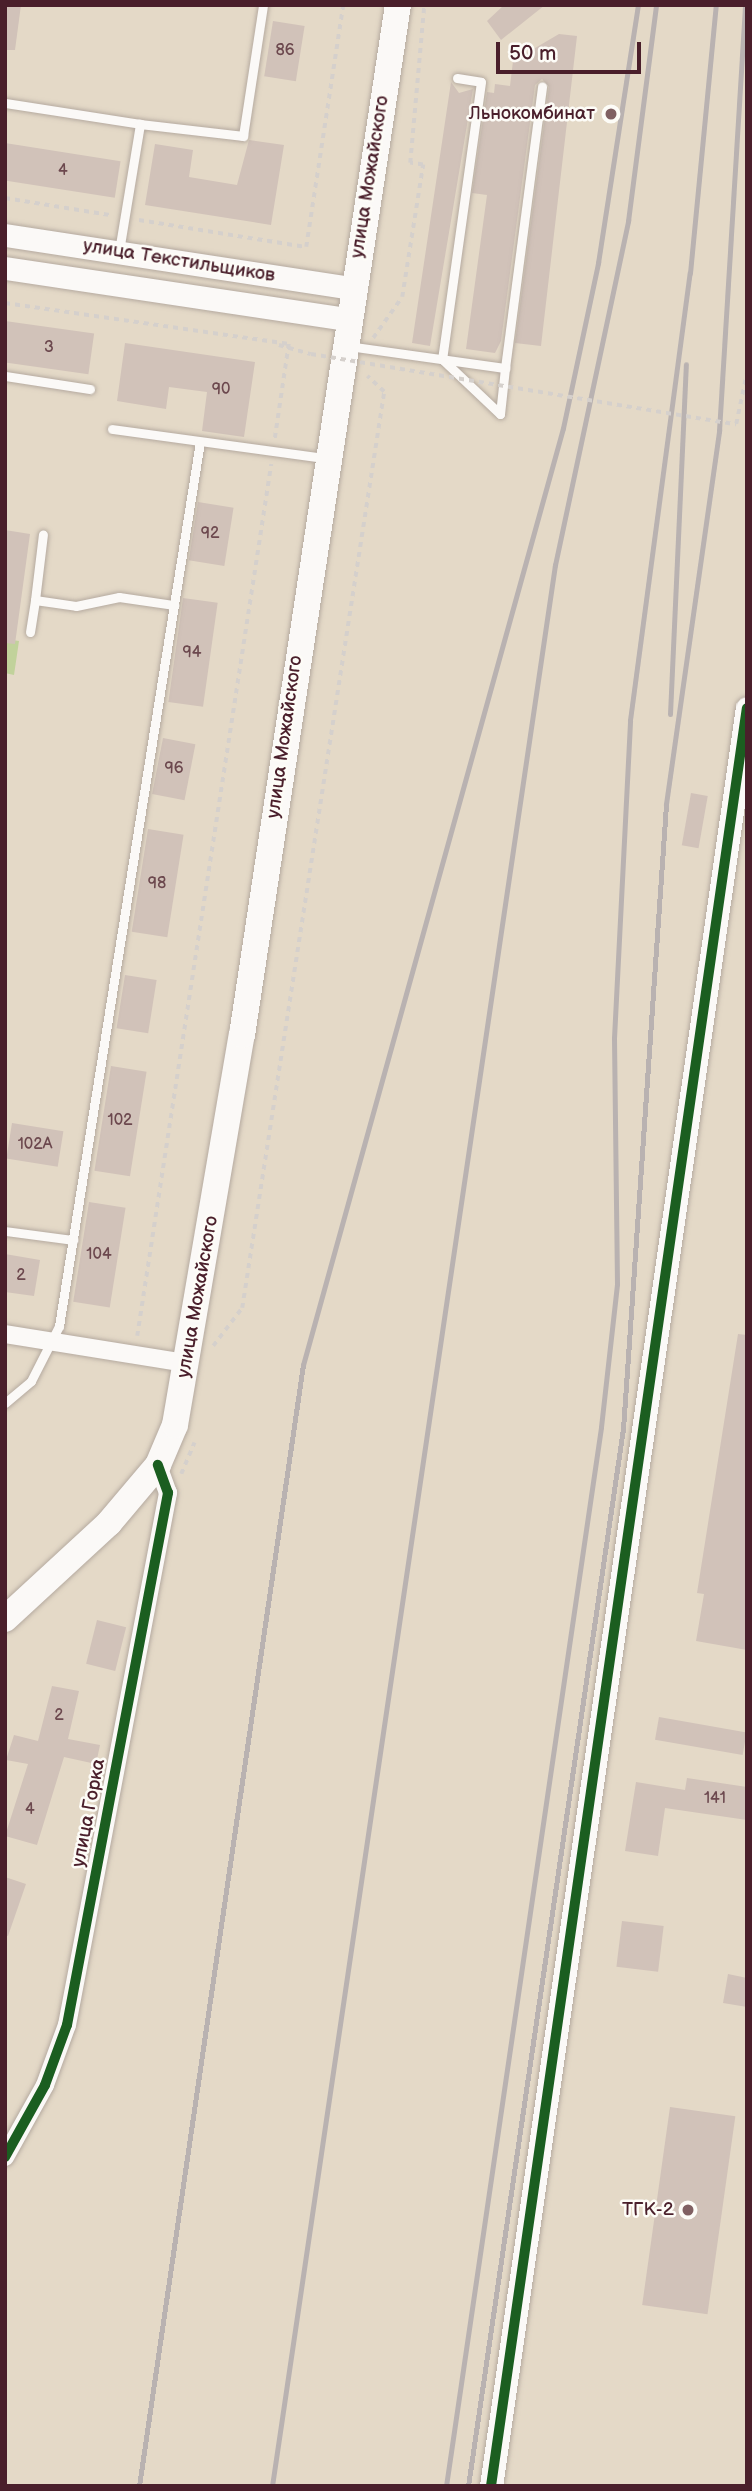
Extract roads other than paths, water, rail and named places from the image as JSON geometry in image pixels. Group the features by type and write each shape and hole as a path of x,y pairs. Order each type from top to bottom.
{"main road":[{"name":"улица Можайского","path":"159,1465 198,1361 325,458 398,5"},
{"path":"5,1619 109,1523 159,1465"}],"street":[{"name":"улица Текстильщиков","path":"5,235 353,288"},
{"name":"улица Текстильщиков","path":"5,268 347,319"},
{"path":"491,2486 747,708"},
{"path":"5,1334 198,1361"},
{"name":"улица Горка","path":"5,2157 45,2084 67,2025 168,1493 159,1465"}],"lane":[{"path":"5,103 140,124 243,136 262,5"},
{"path":"442,359 481,82 457,78"},
{"path":"442,359 500,414 542,86"},
{"path":"119,253 140,124"},
{"path":"343,345 505,368"},
{"path":"5,376 90,389"},
{"path":"112,429 325,458"},
{"path":"5,1403 31,1381 54,1342 73,1240 200,442"},
{"path":"30,632 43,534"},
{"path":"35,600 76,607 119,597 174,605"},
{"path":"5,1231 73,1240"}],"railway":[{"path":"139,2486 303,1365 563,428 598,263 638,5"},
{"path":"272,2486 555,565 628,221 656,5"},
{"path":"446,2486 601,1427 617,1284 614,1038 630,720 690,273 716,5"},
{"path":"468,2486 623,1429 666,804 719,431 745,5"},
{"path":"670,714 686,364"}],"place":[{"name":"Льнокомбинат","path":"611,114"},
{"name":"ТГК-2","path":"688,2210"}]}
